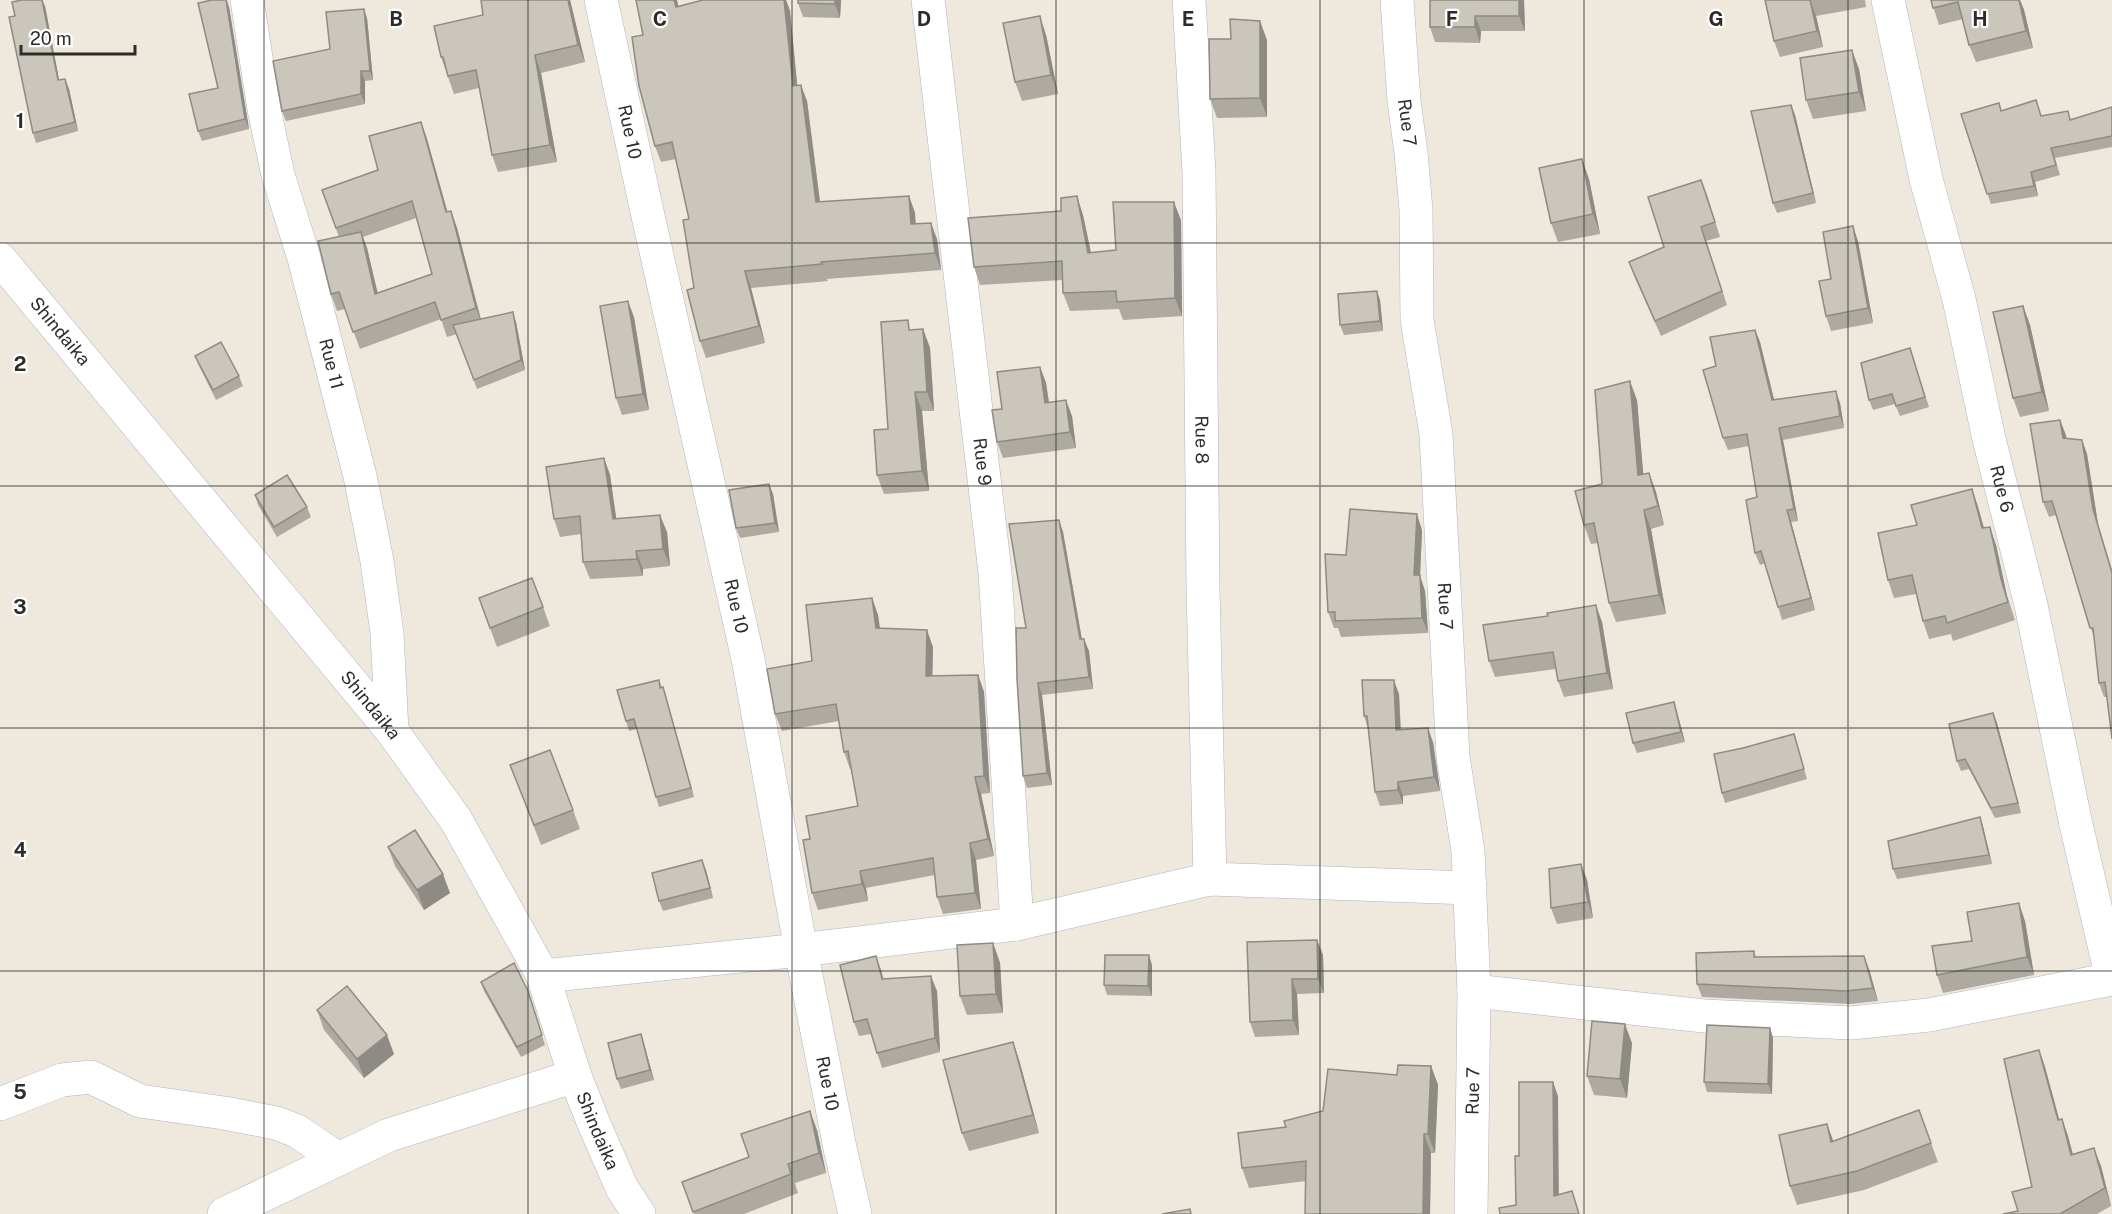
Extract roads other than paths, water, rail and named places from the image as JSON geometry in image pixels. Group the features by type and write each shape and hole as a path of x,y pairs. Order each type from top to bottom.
{"street":[{"name":"Rue 11","path":"247,0 264,109 278,175 304,258 360,476 377,561 387,633 392,731"},
{"name":"Rue 10","path":"602,0 645,207 748,659 801,950 855,1214"},
{"name":"Rue 9","path":"928,0 995,572 1017,924"},
{"name":"Rue 8","path":"1189,0 1199,172 1203,553 1210,879"},
{"name":"Rue 7","path":"1397,0 1403,91 1416,210 1417,320 1438,456 1453,757 1468,851 1474,992 1471,1214"},
{"name":"Rue 6","path":"1888,0 1926,178 1959,299 1989,439 2031,605 2075,820 2112,979"},
{"name":"Shindaika","path":"0,259 392,731 456,820 543,976 575,1076 608,1158 622,1188 639,1214"},
{"path":"543,976 801,950 1017,924 1210,879 1470,888"},
{"path":"1474,992 1704,1016 1851,1023 1929,1015 2112,979"},
{"path":"224,1214 389,1135 575,1076"},
{"path":"0,1104 62,1080 91,1077 140,1101 276,1123 297,1131 338,1159"}]}
